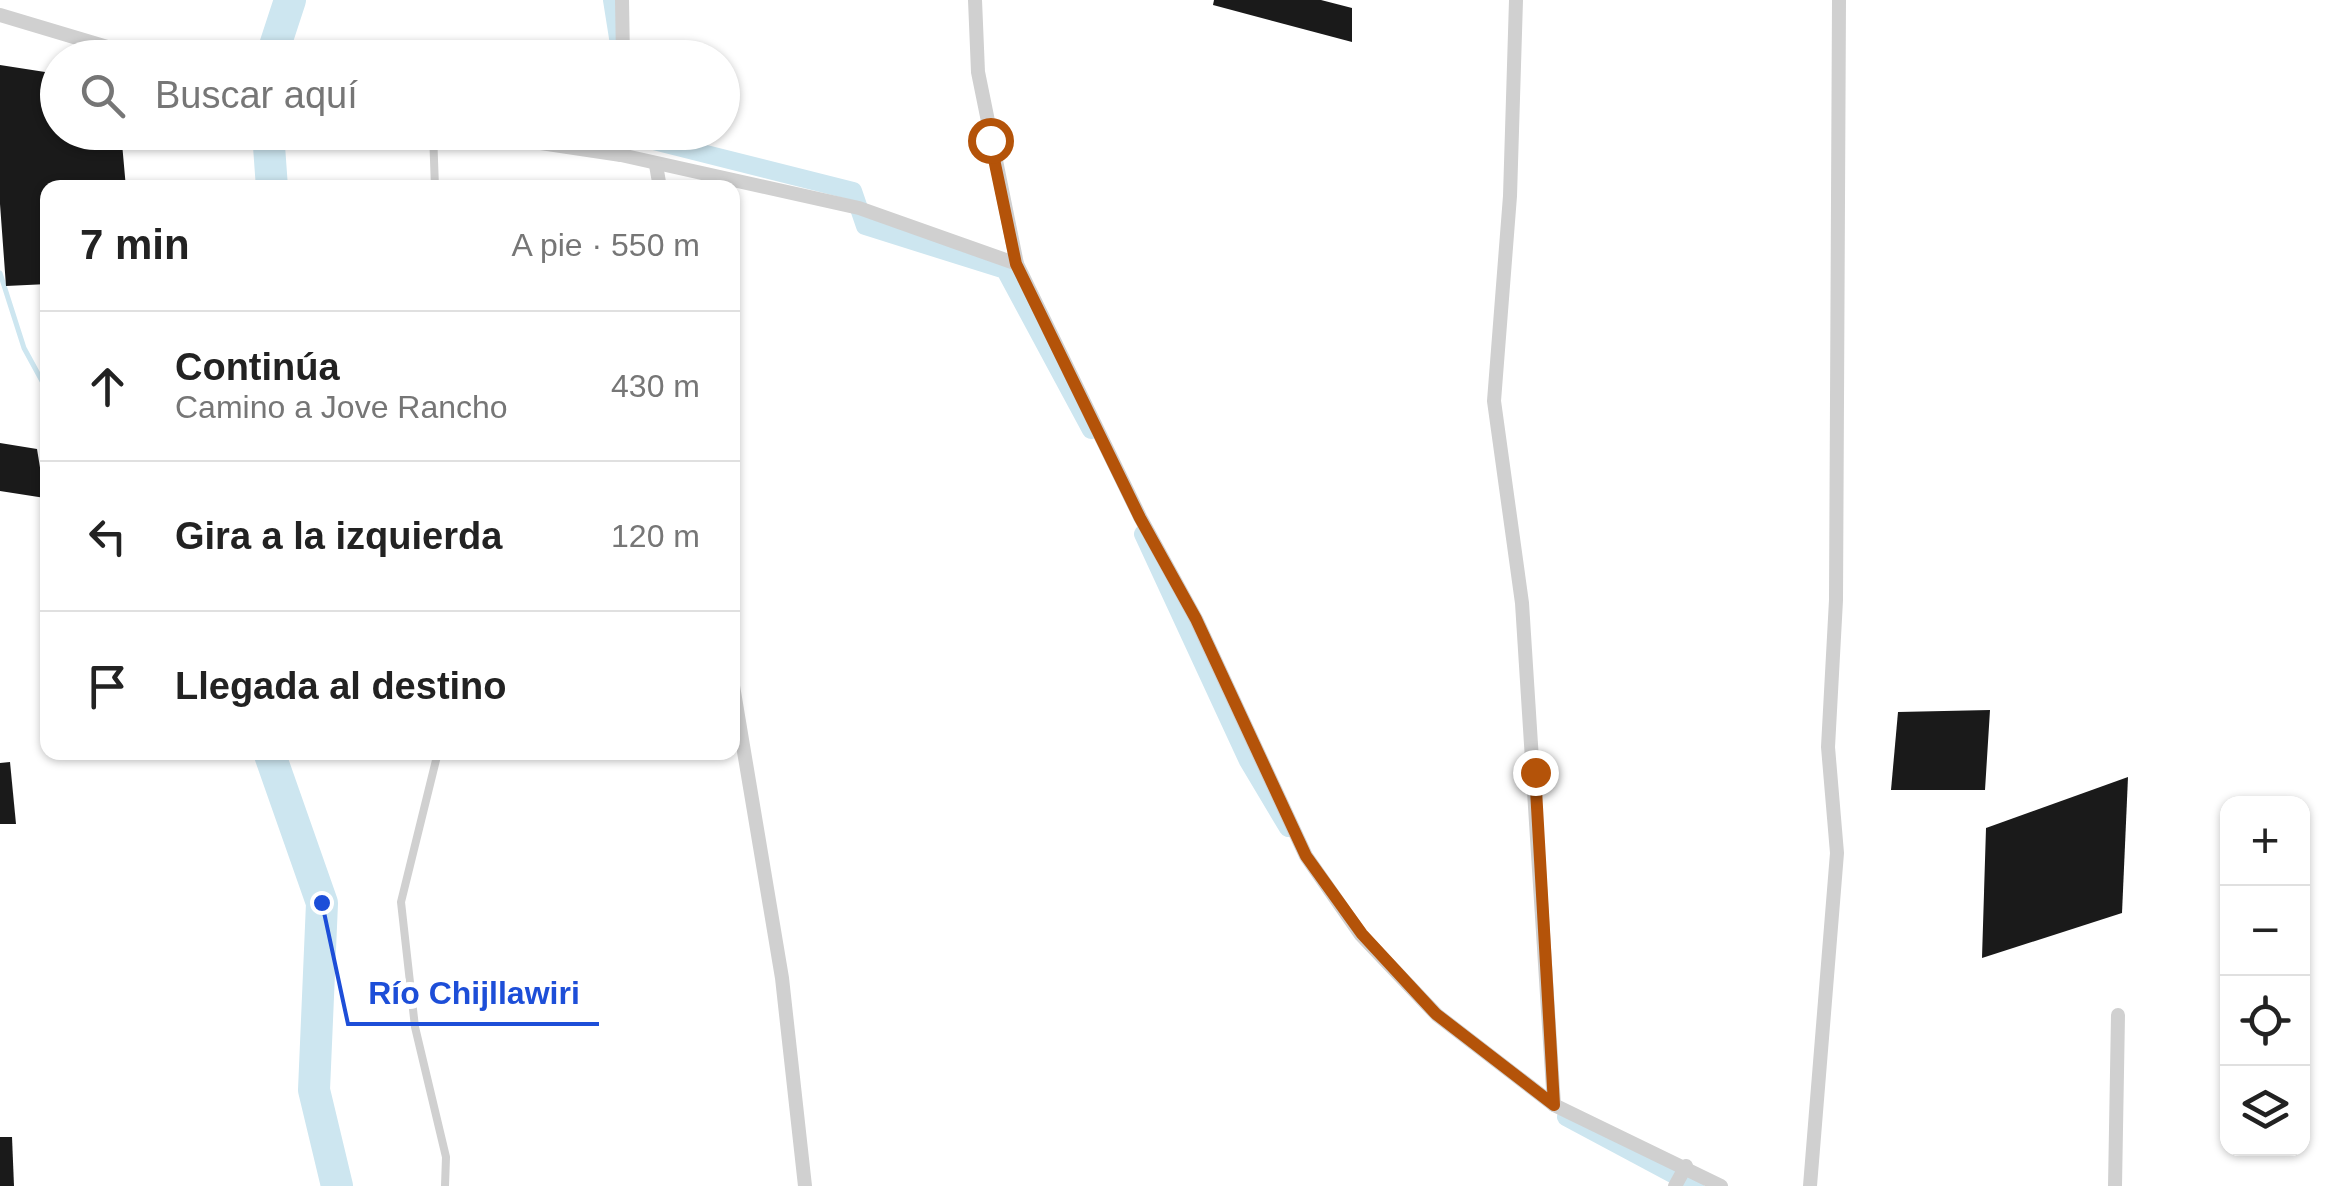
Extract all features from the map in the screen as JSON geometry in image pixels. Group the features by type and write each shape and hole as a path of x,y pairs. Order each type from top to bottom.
{"street":[{"path":"622,0 623,40"},
{"path":"974,0 978,72 1016,264 1140,518 1196,619 1306,856 1362,934 1436,1014 1554,1105 1721,1186"},
{"path":"1516,0 1510,196 1494,401 1522,603 1554,1105"},
{"path":"1810,1186 1837,854 1828,747 1836,600 1839,0"},
{"path":"0,15 84,40"},
{"path":"587,150 730,180"},
{"path":"621,150 621,155"},
{"path":"656,164 659,180"},
{"path":"740,182 859,208 1016,264"},
{"path":"740,728 782,978 805,1186"},
{"path":"2115,1186 2118,1015"},
{"path":"1675,1186 1686,1166"}],"lane":[{"path":"434,150 435,180"},
{"path":"436,760 401,902 415,1027 446,1157 445,1186"}],"building":[{"path":"1214,0 1321,0 1352,8 1352,42 1213,5"},
{"path":"0,65 40,71 40,150 123,150 125,180 40,180 40,284 6,286 0,204"},
{"path":"0,443 37,449 40,497 0,491"},
{"path":"1990,710 1985,790 1891,790 1898,712"},
{"path":"10,762 16,824 0,824 0,763"},
{"path":"2128,777 2122,913 1982,958 1986,828"},
{"path":"0,1137 12,1137 14,1186 0,1186"}],"waterway":[{"path":"277,40 290,0"},
{"path":"612,0 618,40"},
{"path":"269,150 271,180"},
{"path":"690,150 853,191 865,226 1005,270 1091,430"},
{"path":"0,273 24,348 40,377"},
{"path":"1143,534 1248,761 1288,828"},
{"path":"272,760 322,903 314,1090 337,1186"},
{"path":"1566,1117 1695,1186"}],"place":[{"name":"Río Chijllawiri","path":"322,903"}],"route":[{"path":"990,140 1006,197 1016,264 1036,298 1140,518 1196,619 1306,856 1362,934 1436,1014 1554,1105 1535,772"}]}
